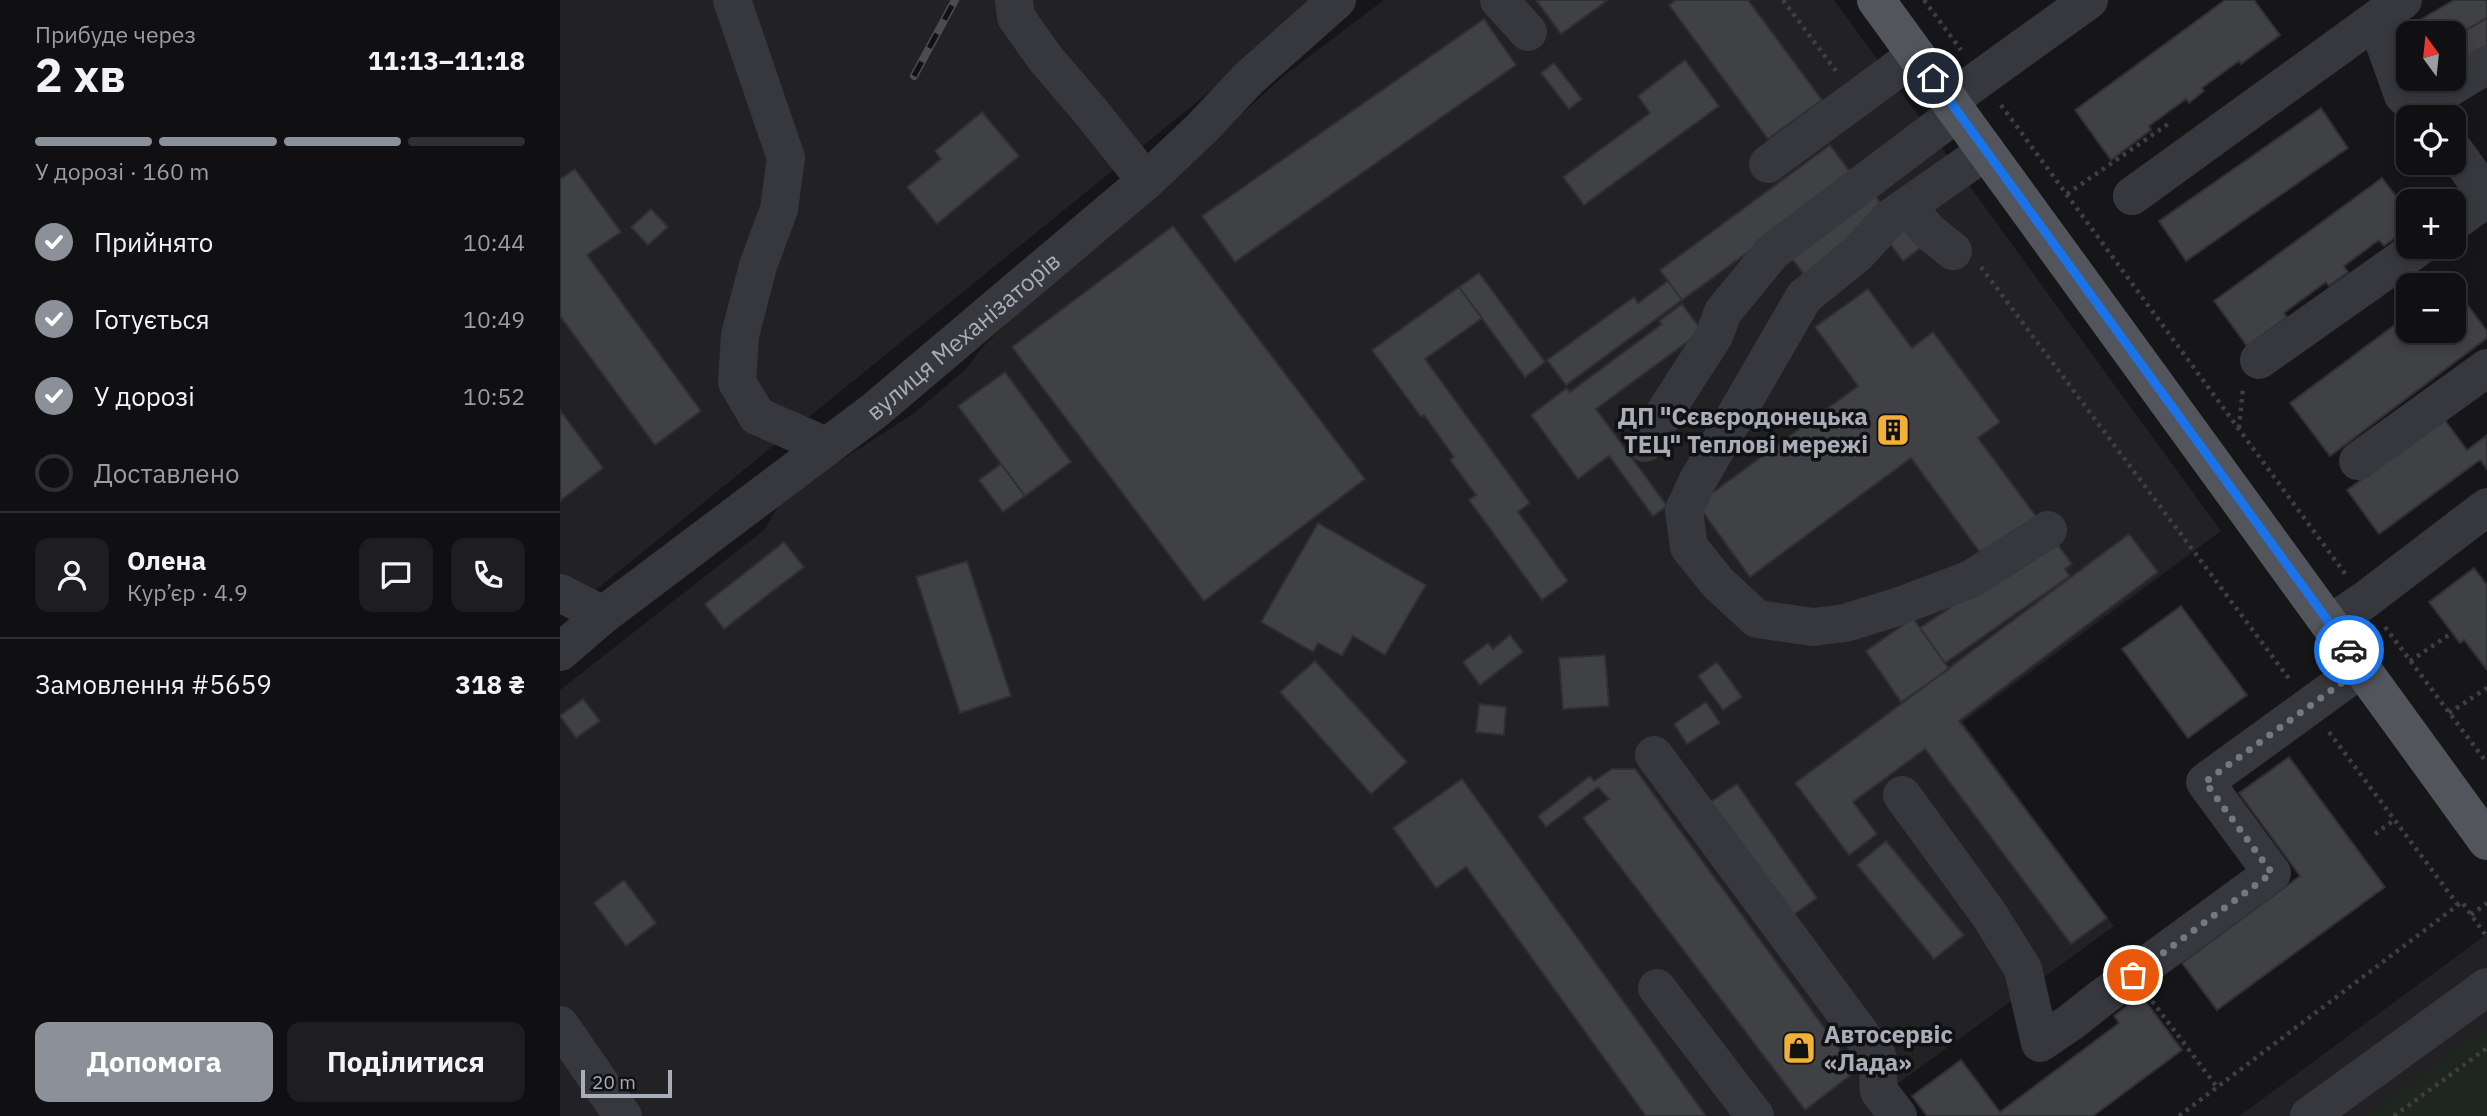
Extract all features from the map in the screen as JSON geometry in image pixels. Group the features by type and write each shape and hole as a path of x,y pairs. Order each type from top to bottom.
{"main road":[{"path":"1876,0 2487,841"}],"street":[{"path":"1014,0 1016,17 1045,58 1146,181"},
{"name":"вулиця Механізаторів","path":"560,652 603,615 874,411 1146,181 1202,128 1249,78 1337,0"},
{"path":"1499,0 1528,32"},
{"path":"1645,443 1714,336 1723,312 1772,252 1953,106 1982,78 2089,0"},
{"path":"731,3 786,158 779,209 758,266 740,334 737,382 757,416 826,446"},
{"path":"2132,196 2390,10 2403,94 2413,105"},
{"path":"1768,164 1916,55"},
{"path":"2431,105 2487,65"},
{"path":"1986,151 1890,218 1857,254 1804,298 1698,480 1684,510 1689,547 1718,583 1757,619 1813,627 1845,623 1971,579 2048,530"},
{"path":"2466,167 2487,197 2466,213"},
{"path":"1908,206 1927,230 1964,255"},
{"path":"2259,360 2401,259"},
{"path":"2358,461 2487,368"},
{"path":"2330,624 2487,507"},
{"path":"560,593 603,615"},
{"path":"1902,796 1988,913 2023,969 2040,1043 2272,873 2205,782 2362,668"},
{"path":"1654,755 1877,1056 1879,1091 1898,1116"},
{"path":"2309,1116 2487,987"},
{"path":"1657,988 1755,1116"},
{"path":"560,1025 623,1116"}],"path":[{"path":"1783,0 1857,99"},
{"path":"1924,0 2364,600 2487,763"},
{"path":"2067,194 2181,115"},
{"path":"1964,255 2458,905"},
{"path":"2410,661 2452,633"},
{"path":"2449,713 2487,688"},
{"path":"2375,834 2394,820"},
{"path":"2179,1116 2462,902 2487,937"},
{"path":"2471,915 2487,903"},
{"path":"2133,975 2217,1087"},
{"path":"2395,1116 2487,1048"}],"shaded area":[{"path":"560,0 1310,0 1208,93 602,585 560,615"},
{"path":"1384,0 1834,0 2221,531 1963,722 2114,926 1892,1088 1912,1116 560,1116 560,690 764,530 781,502 913,414 966,369 980,350 1005,325 1286,74"},
{"path":"2487,934 2487,1116 2239,1116 2249,1109"},
{"path":"2487,1027 2487,1116 2366,1116"}],"building":[{"path":"1536,0 1608,0 1561,34"},
{"path":"1676,0 1748,0 1822,100 1768,139 1669,5"},
{"path":"2225,0 2254,0 2280,35 2202,88 2204,91 2189,103 2186,99 2149,126 2151,130 2111,160 2075,110"},
{"path":"2454,0 2487,0 2487,18 2466,30 2466,21 2418,21"},
{"path":"2487,18 2487,49 2466,61 2466,30"},
{"path":"1484,19 1516,65 1235,262 1202,216"},
{"path":"1685,60 1719,106 1584,205 1563,177 1650,113 1638,96"},
{"path":"1554,63 1582,99 1569,109 1541,73"},
{"path":"2321,108 2348,148 2186,261 2159,221"},
{"path":"982,112 1019,156 937,224 907,187 941,159 935,151"},
{"path":"1830,145 1853,176 1682,300 1660,270"},
{"path":"575,169 621,232 587,255 701,411 655,445 560,316 560,179"},
{"path":"2382,178 2396,196 2396,237 2384,246 2379,240 2344,266 2348,272 2329,286 2326,282 2284,313 2287,317 2247,346 2214,301"},
{"path":"1870,189 1888,213 1810,283 1786,250"},
{"path":"651,209 668,227 648,245 631,227"},
{"path":"1906,224 1923,246 1903,261 1886,238"},
{"path":"1173,226 1365,479 1204,601 1012,347"},
{"path":"1479,273 1545,362 1525,377 1459,287"},
{"path":"1668,281 1682,300 1566,385 1547,360 1634,297 1638,303"},
{"path":"1459,287 1482,318 1425,359 1530,503 1518,512 1568,581 1542,600 1469,500 1476,495 1450,460 1454,457 1372,350"},
{"name":"ДП \"Сєвєродонецька ТЕЦ\" Теплові мережі","path":"1868,289 1912,348 1933,332 2000,422 1978,438 2038,519 1985,559 1911,458 1750,577 1697,504 1858,386 1815,327"},
{"path":"2466,303 2487,331 2487,338 2330,456 2290,403 2396,324 2396,343 2466,343"},
{"path":"1682,304 1702,331 1596,409 1667,506 1653,516 1609,456 1578,479 1531,415 1567,388 1570,392 1662,324 1659,321"},
{"path":"1005,372 1071,462 1025,496 958,406"},
{"path":"560,410 603,468 560,501"},
{"path":"2444,419 2467,450 2487,435 2487,469 2480,460 2379,534 2347,490"},
{"path":"1001,464 1025,496 1003,512 979,480"},
{"path":"1318,523 1426,585 1385,655 1353,636 1342,656 1318,643 1313,652 1261,622"},
{"path":"2129,534 2158,572 1959,721 2107,918 2071,944 1925,749 1853,802 1877,834 1849,855 1795,783"},
{"path":"2053,538 2072,564 2065,569 2070,576 1945,663 1920,628"},
{"path":"784,542 804,567 724,629 705,604"},
{"path":"967,561 1011,696 960,713 916,577"},
{"path":"2474,568 2487,585 2487,670 2464,640 2460,643 2429,602"},
{"path":"2181,606 2247,695 2188,738 2122,649"},
{"path":"1913,618 1949,669 1901,702 1866,651"},
{"path":"1510,635 1523,652 1480,685 1463,662 1488,643 1493,649"},
{"path":"1605,655 1609,706 1563,709 1559,658"},
{"path":"1315,661 1407,762 1371,794 1280,692"},
{"path":"1717,662 1742,697 1723,710 1698,676"},
{"path":"583,699 600,721 576,738 560,716"},
{"path":"1706,702 1720,723 1687,744 1674,724"},
{"path":"1479,704 1506,707 1504,735 1476,732"},
{"path":"2289,757 2385,887 2217,1010 2182,963 2300,876 2239,793"},
{"path":"1612,769 1635,769 1856,1071 1805,1110 1583,818 1609,799 1598,787 1546,827 1538,816 1590,776 1594,781"},
{"path":"1462,779 1706,1116 1646,1116 1466,867 1436,888 1393,828"},
{"path":"1737,784 1817,898 1789,918 1709,803"},
{"path":"1886,841 1964,935 1934,959 1857,865"},
{"path":"624,880 656,923 626,946 594,903"},
{"path":"2141,995 2182,1050 2093,1116 1927,1116 1912,1096 1961,1060 2000,1112 2119,1023 2114,1016"}],"railway":[{"path":"914,76 955,0"}],"way so far":[{"path":"2133,975 2272,873 2205,782 2362,668 2349,650"}],"place":[{"name":"ДП \"Сєвєродонецька ТЕЦ\" Теплові мережі","path":"1893,430"},
{"name":"Автосервіс «Лада»","path":"1799,1048"}],"route":[{"path":"1933,78 2349,650"}]}
